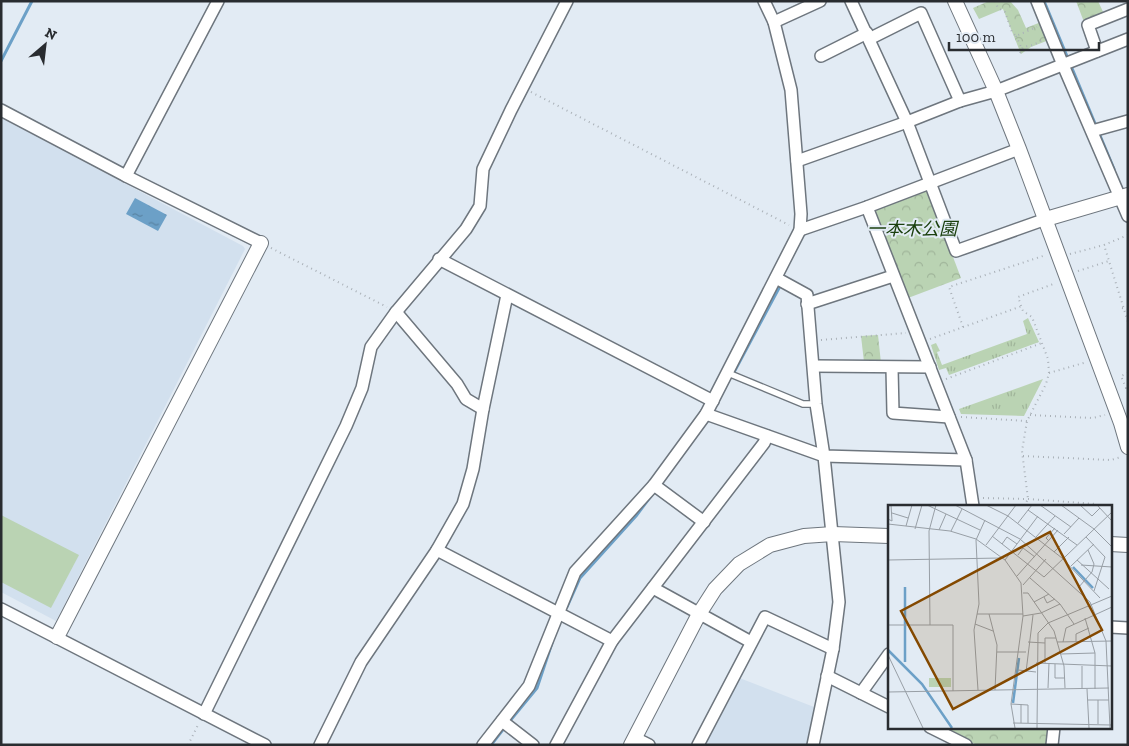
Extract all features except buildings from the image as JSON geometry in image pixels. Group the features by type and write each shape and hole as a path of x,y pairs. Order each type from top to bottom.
{"street":[{"path":"126,176 218,1"},
{"path":"204,714 346,426 362,388 371,347 396,312 466,229 480,206 483,169 567,1"},
{"path":"483,745 529,686 575,572 654,485 706,414 800,230 791,90 774,22 764,1"},
{"path":"774,22 820,1"},
{"path":"851,1 907,122 956,251 1046,219 1124,196"},
{"path":"955,1 996,91 1046,219 1054,256 1124,422 1125,452"},
{"path":"1037,1 1062,65 1124,196 1128,216"},
{"path":"1097,51 1088,26 1128,9"},
{"path":"821,56 921,13 960,101"},
{"path":"797,161 960,101 996,91 1128,39"},
{"path":"1,110 126,176 261,243 57,637"},
{"path":"1092,131 1128,121"},
{"path":"800,230 924,186 930,182 1019,149"},
{"path":"867,207 930,367 953,415 966,460 972,502"},
{"path":"439,259 713,401"},
{"path":"807,304 893,276"},
{"path":"776,278 807,295 816,404 824,456 839,602 833,650 813,745"},
{"path":"320,745 362,662 437,550 464,504 473,469 483,408 507,295"},
{"path":"396,312 457,384 466,399 483,408"},
{"path":"814,366 930,367"},
{"path":"892,368 893,413 953,415"},
{"path":"706,414 824,456 966,460"},
{"path":"556,745 612,641 764,443 767,436"},
{"path":"654,485 704,522"},
{"path":"649,745 633,741 699,614 715,589 739,564 770,545 804,536 833,534 888,536"},
{"path":"1112,544 1128,545"},
{"path":"437,550 612,641"},
{"path":"653,588 752,642"},
{"path":"1,609 265,745"},
{"path":"698,745 765,617 833,650"},
{"path":"1112,627 1128,628"},
{"path":"861,693 888,655"},
{"path":"827,676 888,706"},
{"path":"502,721 533,745"},
{"path":"1052,745 1054,728"},
{"path":"944,730 966,745"}],"lane":[{"path":"728,373 803,404 816,404"}],"path":[{"path":"995,1 998,8 1005,12 1012,32 1022,49"},
{"path":"1016,36 1046,23"},
{"path":"1020,53 1022,49 1046,38"},
{"path":"522,88 800,230"},
{"path":"963,327 949,287 1054,256 1104,245 1128,235"},
{"path":"261,243 396,312"},
{"path":"1104,245 1122,308 1128,322"},
{"path":"1025,505 1028,499 1022,456 1027,421 1046,384 1048,358 1032,317 1023,311 1018,297 1109,261"},
{"path":"811,341 918,337 963,327 1022,306"},
{"path":"1122,308 1128,308"},
{"path":"945,380 1042,344"},
{"path":"1048,372 1089,361"},
{"path":"1128,373 1121,376 1126,388 1128,387"},
{"path":"1030,415 1093,418 1109,414"},
{"path":"953,415 1027,421"},
{"path":"1022,456 1111,460 1125,452"},
{"path":"972,502 1028,499 1096,504"},
{"path":"188,745 204,714"}],"shaded area":[{"path":"1,118 243,246 245,249 56,621 1,592"},
{"path":"737,677 814,707 807,745 702,745"}],"green space":[{"path":"989,1 1010,1 1018,10 1026,28 1041,22 1049,40 1031,47 1021,54 1003,9 979,19 973,8"},
{"path":"1076,1 1098,1 1104,14 1084,22"},
{"name":"一本木公園","path":"925,191 929,194 961,278 908,298 874,212 875,208"},
{"path":"1028,318 1039,342 949,375 946,368 939,370 931,345 936,343 940,351 937,352 942,365 1027,334 1023,321"},
{"path":"878,335 881,363 864,362 861,336"},
{"path":"1043,379 1024,416 961,414 959,409"},
{"path":"1,515 79,555 51,608 1,582"},
{"path":"951,728 1050,728 1048,745 977,745 952,732"}],"water":[{"path":"135,198 167,215 158,231 126,214"}],"waterway":[{"path":"1,61 32,1"},
{"path":"1044,1 1114,169"},
{"path":"732,376 779,288"},
{"path":"567,607 580,578 636,516 651,496"},
{"path":"509,722 537,688 552,643"},
{"path":"491,745 505,727"}]}
